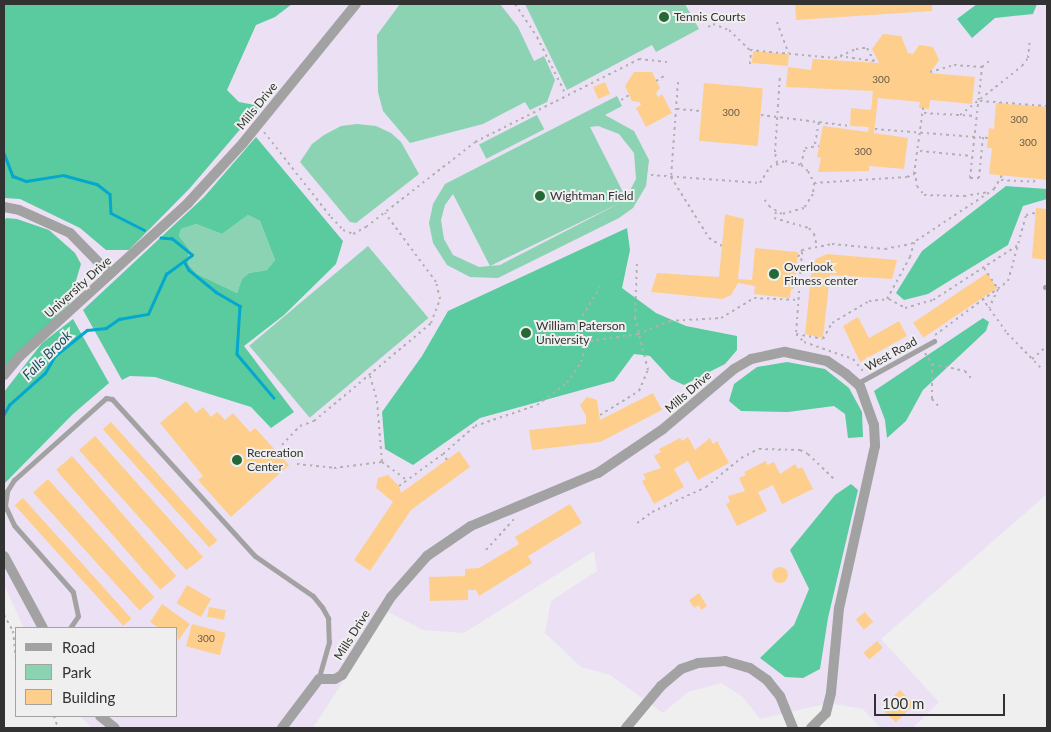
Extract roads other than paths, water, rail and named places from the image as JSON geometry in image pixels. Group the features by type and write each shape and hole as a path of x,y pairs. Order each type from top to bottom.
{"street":[{"name":"Mills Drive","path":"170,219 257,126 356,4"},
{"path":"4,207 19,210 70,233 110,274"},
{"name":"University Drive","path":"4,375 170,219"},
{"name":"Mills Drive","path":"319,679 335,679 342,675 391,597 435,550 471,526 598,473 664,430 734,369 751,359 785,352 808,355 827,361 857,383 871,412 875,446 839,608 832,694 826,714 811,728"},
{"path":"4,556 42,627"},
{"path":"626,728 661,686 682,669 698,663 725,661 750,668 767,680 780,696 792,728"},
{"path":"282,728 319,679"},
{"path":"101,717 116,728"}],"lane":[{"name":"West Road","path":"857,383 934,341"},
{"path":"71,627 78,616 73,592 14,525 5,506 7,491 14,480 106,398 112,399 255,556 313,596 322,607 328,618 329,642 319,679"}],"waterway":[{"name":"Falls Brook","path":"4,153 13,176 26,181 63,175 97,184 110,194 111,213 144,230"},
{"name":"Falls Brook","path":"4,414 9,405 45,373 55,356 87,330 106,328 119,319 148,314 166,274 192,255 172,239 161,238"},
{"path":"184,261 189,270 216,292 240,306 237,354 274,398"}],"place":[{"name":"Tennis Courts","path":"664,17"},
{"name":"Wightman Field","path":"540,196"},
{"name":"Overlook Fitness center","path":"774,274"},
{"name":"William Paterson University","path":"526,333"},
{"name":"Recreation Center","path":"237,460"}]}
